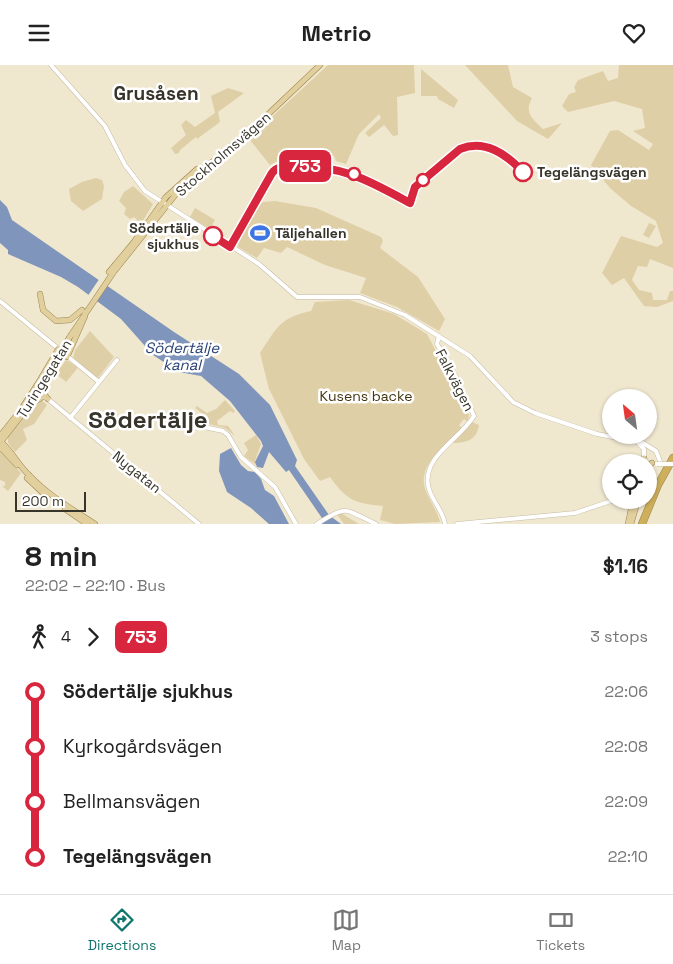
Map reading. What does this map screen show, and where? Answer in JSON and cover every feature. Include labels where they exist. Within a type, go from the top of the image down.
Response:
[{"type":"highway","points":[[657,481],[673,451]]},
{"type":"highway","points":[[640,524],[673,458]]},
{"type":"highway","points":[[640,524],[644,509]]},
{"type":"main road","name":"Stockholmsvägen","points":[[111,271],[187,177],[265,113],[316,65]]},
{"type":"main road","name":"Stockholmsvägen","points":[[163,205],[185,184],[250,131],[320,65]]},
{"type":"main road","points":[[40,294],[43,310],[56,321],[70,320],[84,312],[111,271]]},
{"type":"main road","points":[[67,357],[84,312],[111,271]]},
{"type":"main road","name":"Turingegatan","points":[[0,442],[36,390],[84,312]]},
{"type":"main road","points":[[36,390],[47,400]]},
{"type":"main road","name":"Turingegatan","points":[[0,442],[29,405],[36,390]]},
{"type":"main road","points":[[29,405],[47,400]]},
{"type":"main road","points":[[6,436],[7,443],[14,456]]},
{"type":"main road","points":[[0,442],[28,474],[50,495],[95,524]]},
{"type":"main road","points":[[0,442],[36,487],[87,524]]},
{"type":"main road","points":[[630,524],[633,509]]},
{"type":"street","points":[[51,65],[105,126],[137,183],[163,205],[259,264],[297,297],[360,297],[405,315],[470,356],[513,401],[535,413],[602,435]]},
{"type":"street","points":[[0,301],[100,382]]},
{"type":"street","name":"Falkvägen","points":[[439,336],[437,344],[456,377],[474,416],[460,434],[436,456],[429,472],[428,487],[446,524]]},
{"type":"street","points":[[70,418],[117,360]]},
{"type":"street","name":"Nygatan","points":[[47,400],[199,524]]},
{"type":"street","points":[[199,427],[223,431],[232,440],[241,457],[275,487],[296,524]]},
{"type":"street","points":[[639,444],[647,454]]},
{"type":"street","points":[[644,444],[657,452],[656,454]]},
{"type":"street","points":[[652,449],[652,454]]},
{"type":"street","points":[[657,462],[673,464]]},
{"type":"street","points":[[457,524],[575,513],[602,504]]},
{"type":"street","points":[[317,524],[336,511],[343,509],[376,524]]},
{"type":"green space","points":[[328,65],[414,65],[415,93],[397,97],[398,135],[393,136],[384,125],[369,137],[365,133],[381,118],[379,114],[359,134],[346,164],[336,161],[334,156],[326,153],[319,156],[284,160],[270,165],[250,140],[252,135]]},
{"type":"green space","points":[[465,65],[508,65],[513,87],[532,98],[529,111],[536,122],[543,129],[562,123],[548,139],[517,121]]},
{"type":"green space","points":[[619,65],[673,65],[673,268],[650,259],[647,267],[638,266],[632,280],[639,290],[652,293],[653,300],[667,300],[670,291],[673,291],[673,301],[657,307],[644,306],[624,278],[612,285],[602,273],[621,236],[657,247],[663,243],[656,221],[631,206],[610,188],[591,165],[610,131],[618,130],[649,150],[653,144],[633,131],[645,128],[642,109],[614,101],[568,112],[562,106],[569,94],[576,92],[574,87],[578,80],[603,71],[608,81],[618,78]]},
{"type":"green space","points":[[421,69],[458,100],[454,108],[438,99],[437,96],[421,96]]},
{"type":"green space","points":[[228,88],[244,93],[218,112],[220,122],[197,139],[196,137],[179,153],[175,154],[171,148],[186,135],[181,125],[186,120],[195,127],[215,113],[211,96]]},
{"type":"green space","points":[[96,178],[102,180],[104,186],[102,199],[83,211],[71,201],[69,189],[82,182]]},
{"type":"green space","points":[[133,186],[153,204],[141,224],[134,217],[130,219],[124,214],[126,208],[119,201],[124,192]]},
{"type":"green space","points":[[275,201],[316,208],[381,237],[383,241],[380,248],[418,277],[445,319],[439,331],[397,307],[360,293],[366,278],[325,265],[287,247],[281,253],[264,248],[257,258],[238,247],[237,242],[257,206],[263,202]]},
{"type":"green space","points":[[195,208],[215,220],[210,229],[190,217]]},
{"type":"green space","points":[[649,223],[656,226],[649,238],[643,235]]},
{"type":"green space","name":"Kusens backe","points":[[349,300],[394,314],[427,334],[469,415],[468,422],[464,419],[459,425],[462,428],[435,455],[425,471],[425,489],[440,522],[395,524],[380,520],[383,506],[366,504],[352,499],[341,491],[330,477],[320,481],[304,459],[269,389],[260,353],[280,325],[292,317],[311,311],[315,302]]},
{"type":"green space","points":[[90,331],[114,357],[98,378],[73,359],[75,350]]},
{"type":"green space","points":[[66,360],[77,367],[77,369],[66,382],[56,374]]},
{"type":"green space","points":[[41,400],[47,405],[34,424],[23,429],[27,440],[15,452],[8,443],[8,437],[35,402]]},
{"type":"green space","points":[[225,400],[235,411],[233,413],[230,411],[217,421],[218,425],[228,426],[235,436],[225,428],[201,422],[204,415],[195,408],[197,406],[207,413],[216,409]]},
{"type":"green space","points":[[472,422],[479,425],[476,434],[470,440],[453,443]]},
{"type":"green space","points":[[256,435],[261,444],[255,461],[256,465],[244,456],[248,450],[244,443]]},
{"type":"green space","points":[[0,449],[21,473],[8,491],[2,486],[5,486],[5,482],[0,480]]},
{"type":"green space","points":[[339,512],[359,524],[344,524],[336,513]]},
{"type":"water","name":"Södertälje kanal","points":[[0,200],[7,207],[12,220],[174,332],[239,374],[270,405],[297,460],[295,466],[329,515],[341,524],[322,524],[324,521],[289,470],[286,472],[269,452],[263,468],[257,467],[255,462],[263,446],[261,441],[230,401],[201,376],[179,372],[153,355],[121,319],[78,287],[61,277],[8,254],[8,250],[0,243]]},
{"type":"water","points":[[231,448],[241,465],[248,471],[255,472],[261,479],[265,490],[274,496],[289,524],[269,524],[251,508],[227,492],[219,471],[220,454]]},
{"type":"pier","points":[[100,278],[109,284],[95,303],[87,297]]},
{"type":"bus line","name":"753","points":[[213,236],[230,247],[272,173],[279,167],[329,167],[348,172],[410,203],[415,187],[419,183],[442,167],[460,149],[472,145],[487,147],[504,153],[523,172]]},
{"type":"place","name":"Tegelängsvägen","points":[[523,172]]},
{"type":"place","name":"Täljehallen","points":[[260,233]]},
{"type":"place","name":"Södertälje sjukhus","points":[[213,236]]},
{"type":"district","name":"Grusåsen","points":[[156,93]]},
{"type":"district","name":"Södertälje","points":[[148,419]]}]
